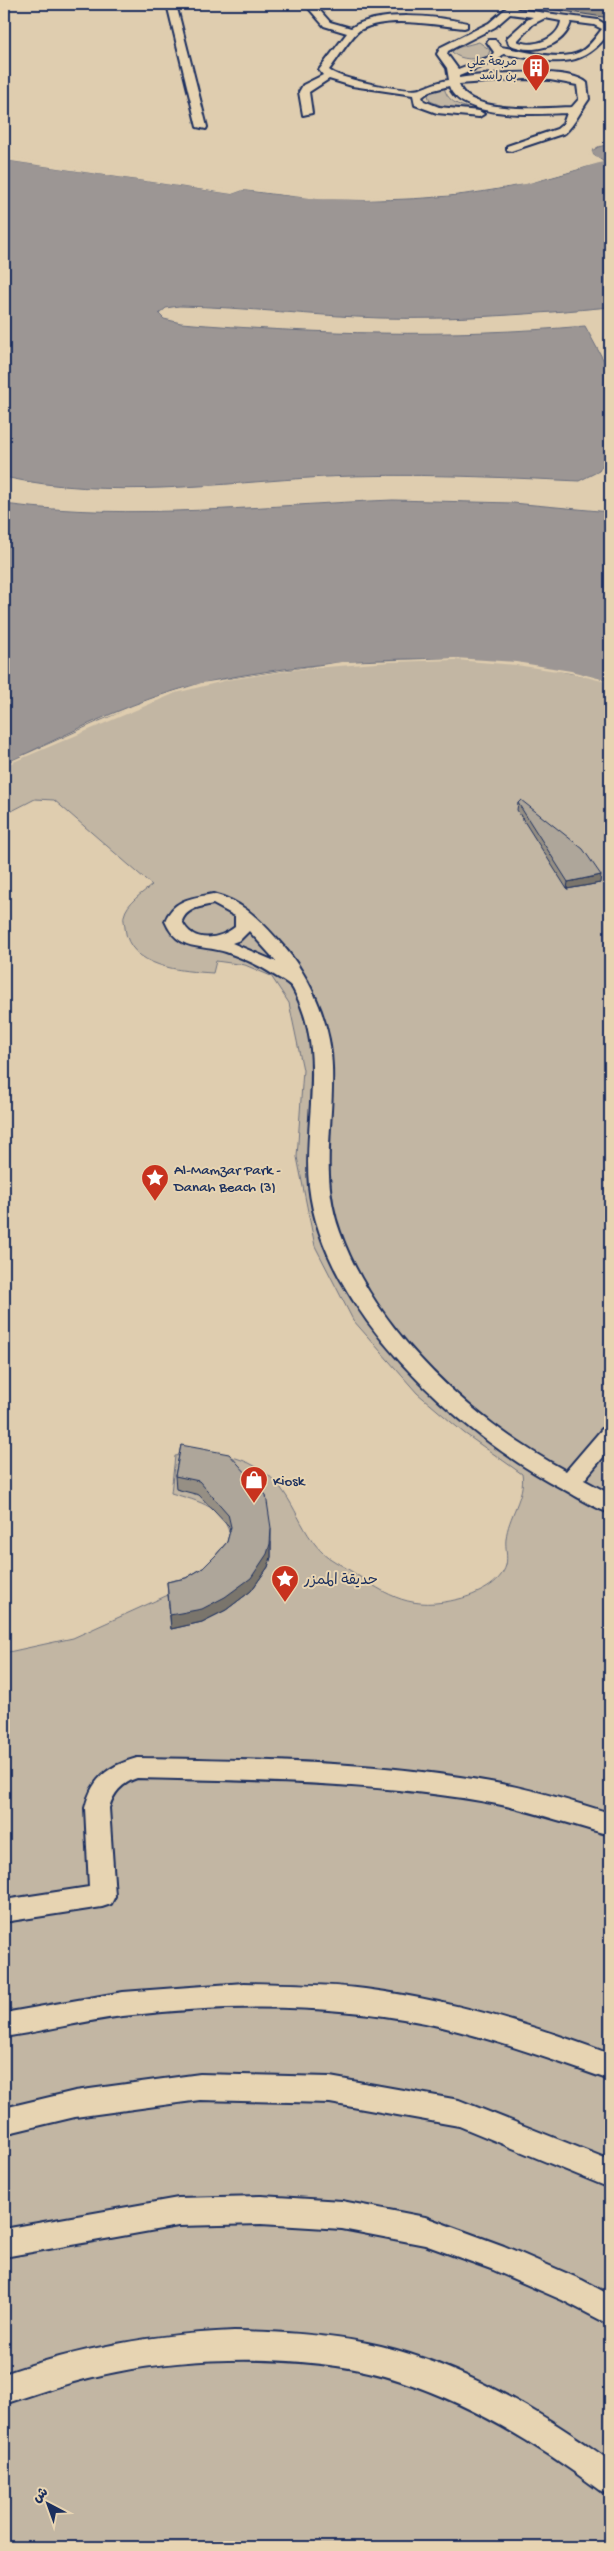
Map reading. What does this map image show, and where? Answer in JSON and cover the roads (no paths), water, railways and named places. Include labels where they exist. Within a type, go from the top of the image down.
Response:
[{"type":"lane","points":[[171,4],[202,128]]},
{"type":"lane","points":[[309,4],[327,24],[353,32]]},
{"type":"lane","points":[[498,50],[563,57],[578,56],[584,53],[607,29],[602,24],[543,16],[514,6],[492,25],[442,51],[453,77],[454,88],[464,98],[484,106],[511,109],[577,110]]},
{"type":"lane","points":[[543,16],[526,24],[512,38],[512,42],[528,47],[547,44],[565,26],[566,18]]},
{"type":"lane","points":[[464,25],[408,20],[365,25],[353,32],[324,70],[328,76],[345,82],[419,92],[498,55],[498,50],[490,38],[492,25]]},
{"type":"lane","points":[[365,25],[403,30]]},
{"type":"lane","points":[[443,56],[468,61],[490,60]]},
{"type":"lane","points":[[307,113],[304,92],[307,87],[328,76]]},
{"type":"lane","points":[[453,77],[571,79],[582,83],[585,93],[583,102],[568,125],[561,131],[511,148]]},
{"type":"lane","points":[[419,92],[417,100],[430,108],[479,114]]},
{"type":"lane","points":[[298,983],[258,958],[235,949],[186,939],[177,932],[173,925],[174,917],[179,909],[188,903],[213,899],[235,905],[242,912],[245,919],[258,927],[275,944],[288,963],[298,983],[320,1044],[323,1067],[316,1146],[317,1178],[331,1233],[357,1287],[396,1342],[440,1390],[509,1446],[610,1504]]},
{"type":"lane","points":[[211,943],[225,941],[236,935],[243,928],[245,919]]},
{"type":"lane","points":[[570,1482],[610,1435]]},
{"type":"lane","points":[[4,1911],[102,1896],[97,1808],[99,1794],[108,1782],[121,1772],[136,1768],[248,1770],[402,1780],[482,1791],[568,1811],[610,1824]]},
{"type":"lane","points":[[4,2025],[85,2008],[134,2001],[203,1995],[271,1995],[340,2000],[411,2010],[483,2024],[554,2046],[610,2067]]},
{"type":"lane","points":[[4,2121],[75,2104],[200,2087],[330,2090],[459,2113],[610,2174]]},
{"type":"lane","points":[[4,2243],[178,2212],[262,2210],[342,2215],[425,2232],[477,2250],[572,2290],[610,2311]]},
{"type":"lane","points":[[4,2389],[97,2360],[187,2346],[258,2344],[342,2353],[400,2366],[454,2387],[542,2434],[610,2479]]},
{"type":"place","name":"مربعة علي بن راشد","points":[[536,92]]},
{"type":"place","name":"Al-Mamzar Park - Danah Beach (3)","points":[[155,1202]]},
{"type":"place","name":"Kiosk","points":[[254,1504]]},
{"type":"place","name":"حديقة الممزر","points":[[285,1603]]}]
